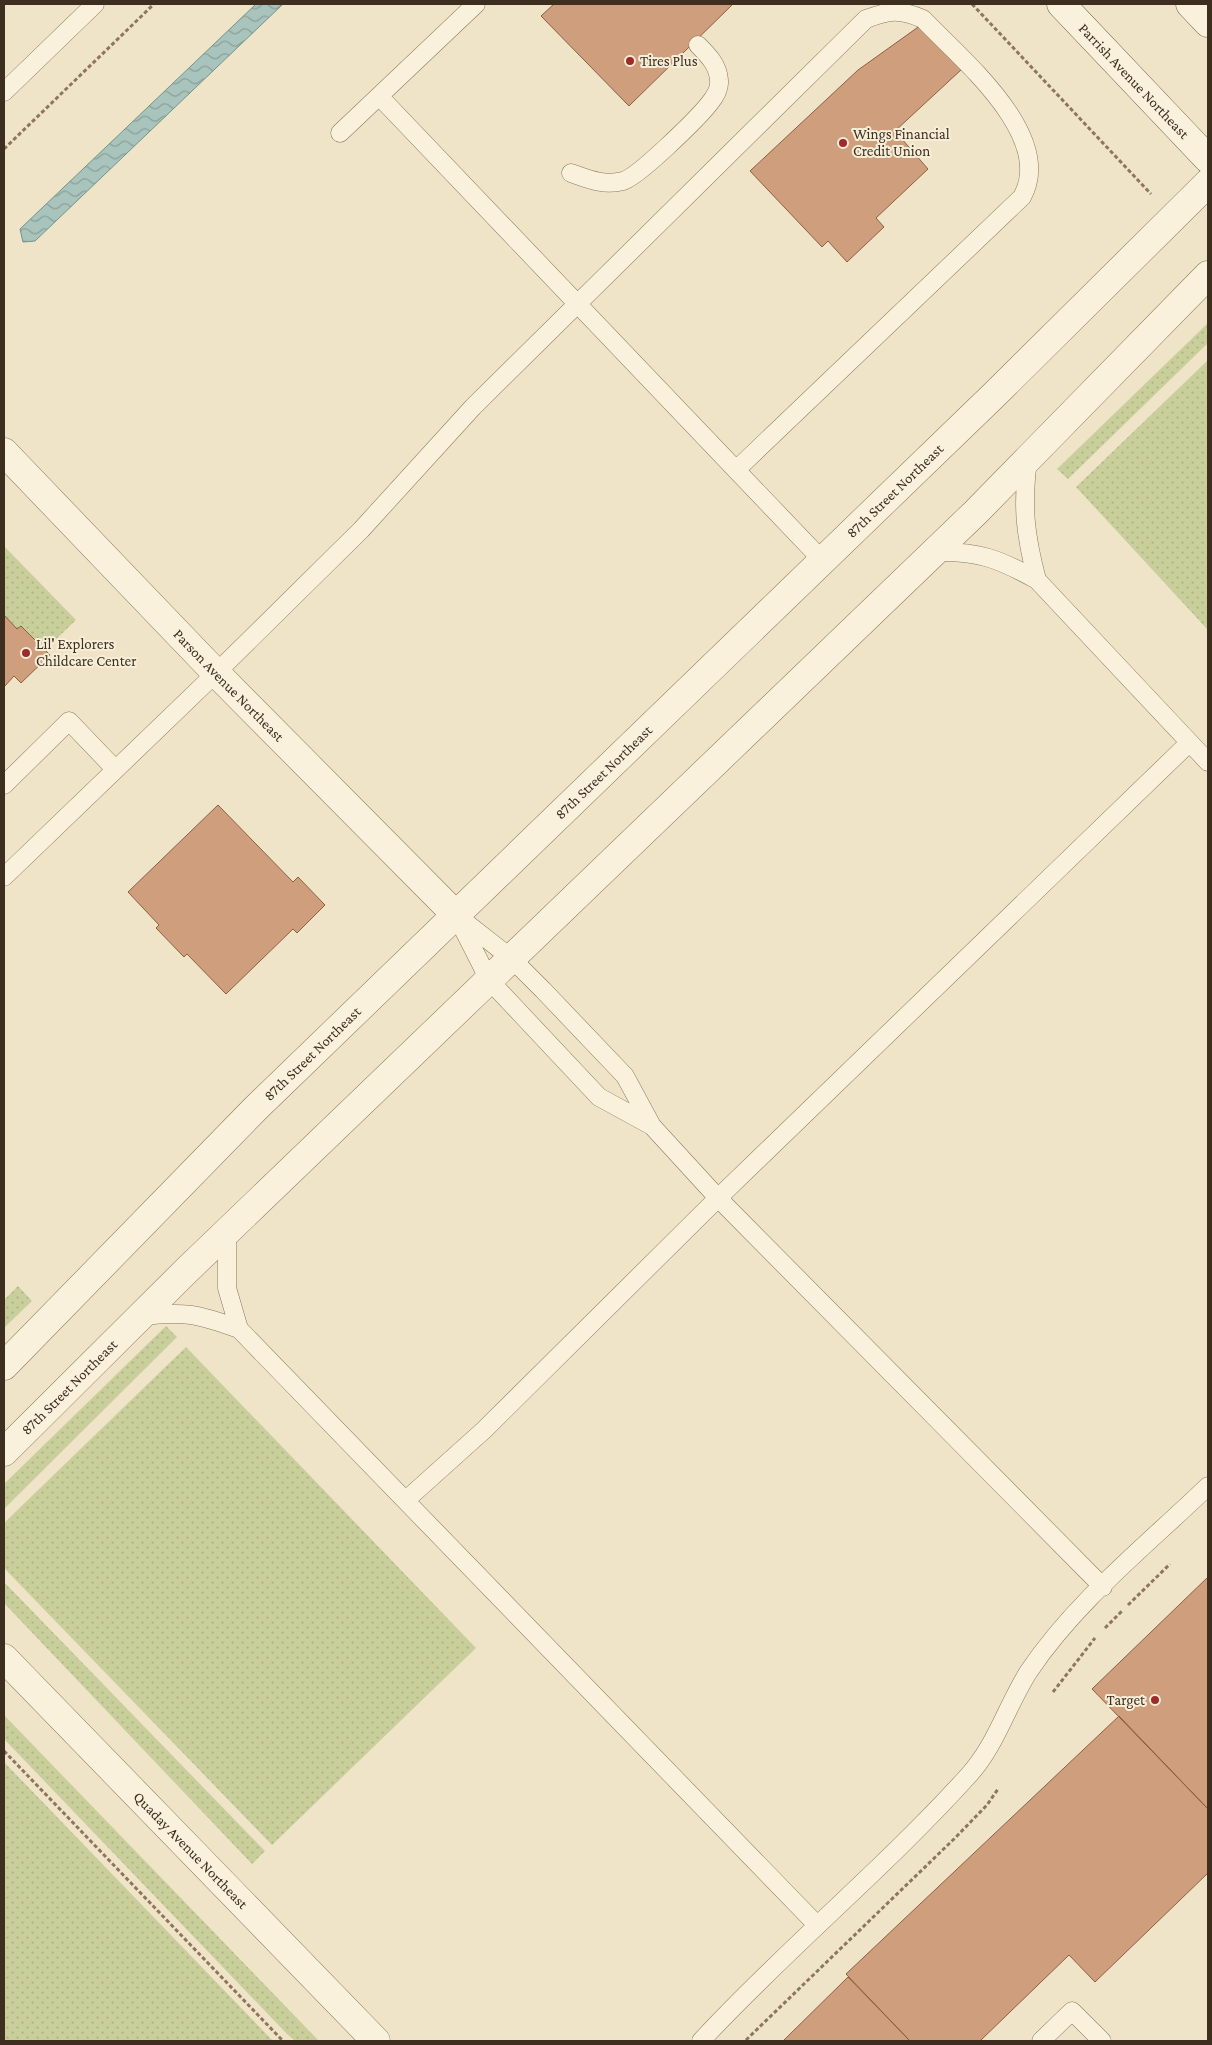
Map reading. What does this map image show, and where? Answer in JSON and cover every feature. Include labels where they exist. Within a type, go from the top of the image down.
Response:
[{"type":"street","name":"Parrish Avenue Northeast","points":[[1061,4],[1208,159]]},
{"type":"street","points":[[1190,4],[1208,23]]},
{"type":"street","name":"87th Street Northeast","points":[[4,1366],[256,1108],[994,395],[1208,183]]},
{"type":"street","name":"87th Street Northeast","points":[[4,1452],[227,1232],[935,552],[1208,275]]},
{"type":"street","name":"Parson Avenue Northeast","points":[[4,452],[216,673],[456,915]]},
{"type":"street","name":"Quaday Avenue Northeast","points":[[4,1658],[376,2041]]},
{"type":"lane","points":[[4,92],[95,4]]},
{"type":"lane","points":[[340,132],[476,4]]},
{"type":"lane","points":[[4,877],[361,530],[473,407],[866,19],[888,10],[907,12],[923,18],[1001,101],[1025,140],[1030,165],[1027,188],[1022,197],[979,239],[736,470]]},
{"type":"lane","points":[[571,173],[598,183],[624,181],[644,167],[709,104],[720,81],[712,59],[698,44]]},
{"type":"lane","points":[[379,96],[822,560]]},
{"type":"lane","points":[[1028,459],[1024,493],[1024,523],[1037,580]]},
{"type":"lane","points":[[935,552],[962,552],[989,556],[1037,580],[1208,762]]},
{"type":"lane","points":[[4,785],[69,721],[115,768]]},
{"type":"lane","points":[[406,1500],[484,1430],[718,1198],[1189,743]]},
{"type":"lane","points":[[456,915],[511,958],[625,1076],[652,1126],[718,1198],[1103,1586]]},
{"type":"lane","points":[[456,915],[489,980],[599,1097],[652,1126]]},
{"type":"lane","points":[[227,1232],[227,1288],[239,1329]]},
{"type":"lane","points":[[142,1316],[176,1312],[200,1315],[239,1329],[817,1925]]},
{"type":"lane","points":[[701,2041],[737,2002],[896,1851],[970,1775],[993,1741],[1028,1672],[1068,1620],[1208,1486]]},
{"type":"lane","points":[[1041,2041],[1072,2011],[1102,2041]]},
{"type":"path","points":[[4,149],[154,4]]},
{"type":"path","points":[[972,4],[1146,188]]},
{"type":"path","points":[[4,1751],[283,2041]]},
{"type":"green space","points":[[1208,323],[1208,343],[1068,479],[1057,469]]},
{"type":"green space","points":[[1208,360],[1208,630],[1076,487]]},
{"type":"green space","points":[[4,546],[76,620],[45,650],[21,626],[17,629],[4,615]]},
{"type":"green space","points":[[18,1286],[32,1301],[4,1328],[4,1300]]},
{"type":"green space","points":[[166,1326],[177,1337],[4,1509],[4,1484]]},
{"type":"green space","points":[[186,1347],[476,1648],[272,1845],[4,1568],[4,1523]]},
{"type":"green space","points":[[4,1582],[265,1851],[252,1864],[4,1603]]},
{"type":"green space","points":[[4,1715],[319,2041],[295,2041],[287,2034],[4,1739]]},
{"type":"green space","points":[[4,1762],[273,2041],[4,2041]]},
{"type":"water","points":[[256,4],[283,4],[35,241],[23,242],[20,229]]},
{"type":"building","name":"Tires Plus","points":[[554,4],[733,4],[629,106],[541,16]]},
{"type":"building","name":"Wings Financial Credit Union","points":[[921,25],[962,69],[895,131],[928,169],[876,218],[884,227],[847,262],[828,241],[822,247],[750,171],[858,70]]},
{"type":"building","name":"Lil' Explorers Childcare Center","points":[[4,615],[17,629],[21,626],[50,655],[21,683],[14,676],[4,687]]},
{"type":"building","points":[[218,805],[293,882],[298,877],[325,905],[297,933],[293,929],[226,994],[187,954],[184,957],[156,928],[159,925],[128,892]]},
{"type":"building","name":"Target","points":[[1208,1577],[1208,1809],[1092,1689]]},
{"type":"building","points":[[1119,1716],[1208,1809],[1208,1873],[1095,1982],[1069,1955],[980,2041],[910,2041],[846,1974]]},
{"type":"building","points":[[848,1977],[910,2041],[783,2041]]},
{"type":"place","name":"Tires Plus","points":[[630,61]]},
{"type":"place","name":"Wings Financial Credit Union","points":[[843,143]]},
{"type":"place","name":"Lil' Explorers Childcare Center","points":[[26,653]]},
{"type":"place","name":"Target","points":[[1155,1700]]}]
